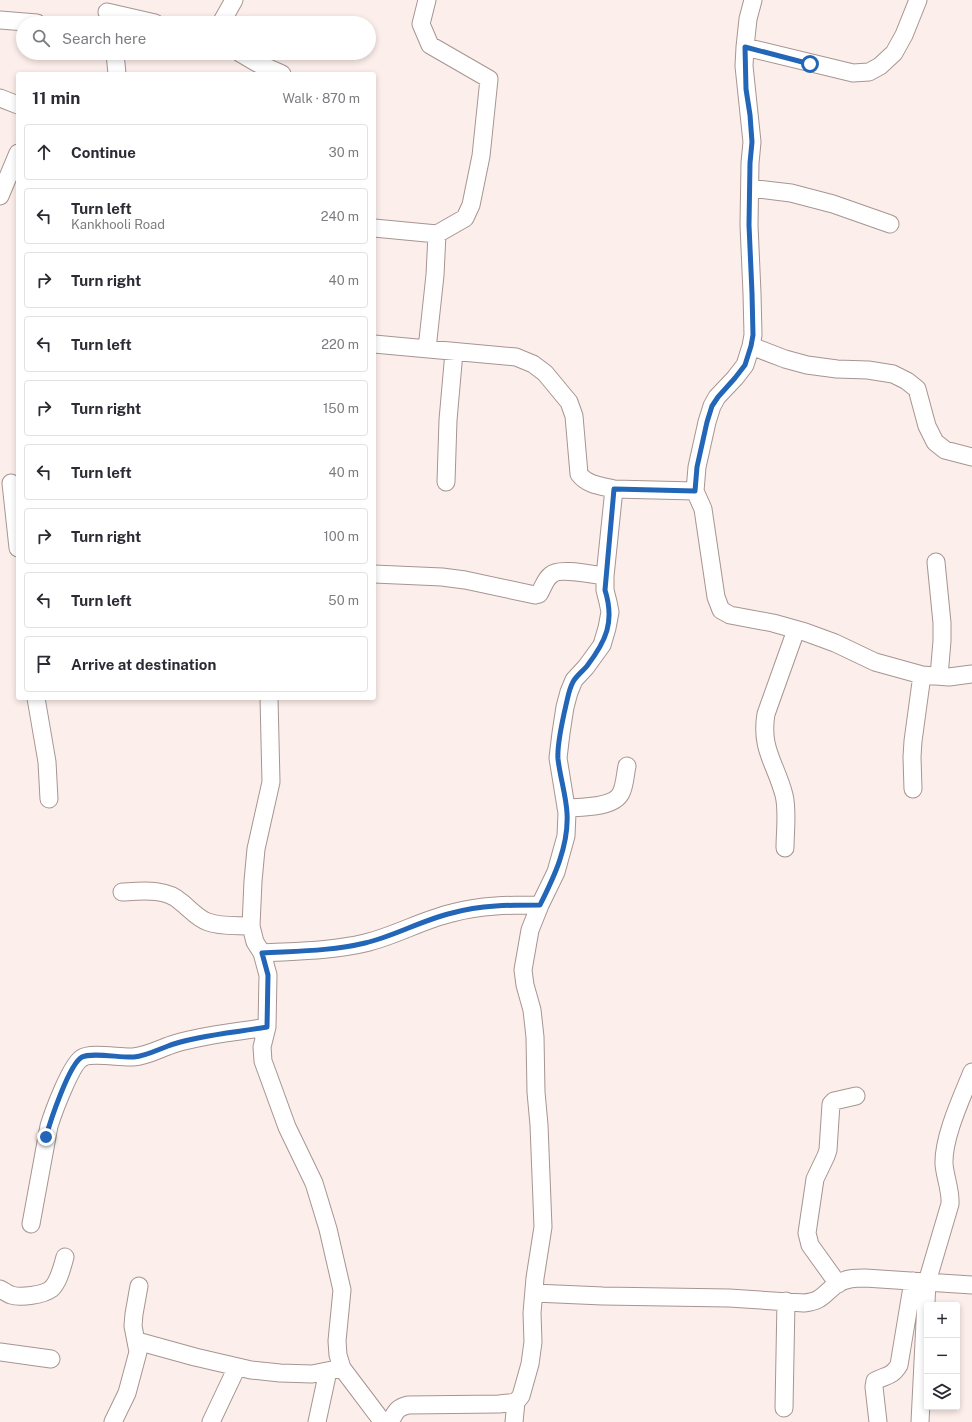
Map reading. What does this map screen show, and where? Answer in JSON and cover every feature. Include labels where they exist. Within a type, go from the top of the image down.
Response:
[{"type":"street","points":[[226,16],[234,0]]},
{"type":"street","points":[[376,228],[437,234],[465,218],[471,205],[481,156],[489,79],[430,45],[422,24],[427,0]]},
{"type":"street","points":[[753,0],[748,19],[745,47],[746,89],[752,142],[750,163],[749,225],[753,335],[745,365],[712,406],[697,467],[695,491],[703,509],[716,597],[720,610],[730,615],[773,623],[796,630],[835,643],[875,662],[930,676],[949,677],[972,674]]},
{"type":"street","points":[[745,47],[853,73],[870,72],[880,66],[894,53],[904,35],[918,0]]},
{"type":"street","points":[[106,12],[124,16]]},
{"type":"street","points":[[0,20],[16,21]]},
{"type":"street","points":[[115,60],[116,72]]},
{"type":"street","points":[[252,60],[277,72]]},
{"type":"street","points":[[0,98],[16,104]]},
{"type":"street","points":[[0,196],[16,158]]},
{"type":"street","points":[[750,188],[791,193],[832,204],[890,224]]},
{"type":"street","points":[[427,349],[435,275],[437,234]]},
{"type":"street","points":[[376,344],[516,357],[533,364],[545,373],[569,402],[574,416],[579,474],[583,479],[591,483],[614,489],[695,491]]},
{"type":"street","points":[[751,346],[785,359],[807,365],[837,369],[868,370],[893,374],[907,381],[917,389],[927,426],[935,442],[945,450],[972,457]]},
{"type":"street","points":[[446,482],[448,420],[454,352]]},
{"type":"street","points":[[10,483],[16,532]]},
{"type":"street","points":[[514,1422],[516,1402],[521,1396],[530,1364],[533,1342],[532,1313],[535,1278],[543,1227],[539,1125],[536,1092],[535,1037],[532,1010],[525,985],[523,970],[530,930],[562,854],[566,836],[567,813],[558,758],[565,707],[574,680],[586,667],[602,645],[607,628],[610,612],[605,590],[605,576],[614,489]]},
{"type":"street","points":[[913,789],[913,741],[930,676],[942,641],[942,623],[936,562]]},
{"type":"street","points":[[376,574],[442,577],[465,580],[535,595],[539,594],[553,573],[564,571],[605,576]]},
{"type":"street","points":[[785,848],[786,806],[784,795],[768,755],[764,725],[766,714],[796,630]]},
{"type":"street","points":[[36,700],[47,762],[50,799]]},
{"type":"street","points":[[269,700],[271,782],[256,849],[252,881],[251,926],[255,942],[262,953],[268,975],[267,1027],[262,1047],[263,1061],[287,1127],[314,1183],[322,1207],[342,1290],[337,1341],[338,1355],[335,1369],[317,1422]]},
{"type":"street","points":[[566,808],[599,805],[617,800],[624,786],[627,766]]},
{"type":"street","points":[[122,892],[159,892],[171,894],[208,923],[251,926]]},
{"type":"street","points":[[262,953],[318,950],[364,943],[390,936],[451,913],[478,907],[540,905]]},
{"type":"street","points":[[30,1224],[49,1126],[69,1077],[77,1062],[82,1057],[91,1055],[133,1057],[146,1055],[170,1045],[198,1038],[267,1027]]},
{"type":"street","points":[[878,1422],[874,1387],[875,1381],[890,1375],[899,1365],[920,1281],[950,1204],[944,1163],[945,1149],[949,1132],[972,1072]]},
{"type":"street","points":[[838,1284],[810,1245],[807,1233],[815,1179],[828,1150],[831,1104],[834,1101],[856,1096]]},
{"type":"street","points":[[0,1290],[13,1296],[31,1296],[43,1293],[52,1288],[59,1276],[65,1257]]},
{"type":"street","points":[[534,1293],[603,1296],[729,1298],[804,1303],[816,1301],[838,1284],[850,1278],[972,1285]]},
{"type":"street","points":[[920,1281],[920,1422]]},
{"type":"street","points":[[113,1422],[127,1393],[137,1359],[138,1352],[134,1326],[134,1314],[139,1286]]},
{"type":"street","points":[[784,1408],[786,1302]]},
{"type":"street","points":[[137,1341],[195,1357],[251,1370],[312,1374],[335,1369]]},
{"type":"street","points":[[0,1352],[51,1358]]},
{"type":"street","points":[[211,1422],[237,1367]]},
{"type":"street","points":[[335,1369],[382,1422]]},
{"type":"street","points":[[390,1422],[395,1411],[400,1407],[408,1405],[499,1404],[516,1402]]},
{"type":"route","points":[[46,1137],[54,1111],[69,1077],[77,1062],[82,1057],[91,1055],[133,1057],[146,1055],[170,1045],[198,1038],[267,1027],[268,975],[262,953],[318,950],[364,943],[390,936],[451,913],[478,907],[540,905],[556,872],[566,836],[567,813],[558,758],[565,707],[574,680],[586,667],[602,645],[610,612],[605,590],[605,576],[614,489],[695,491],[697,467],[712,406],[745,365],[751,346],[753,335],[749,225],[750,163],[752,142],[744,66],[745,47],[810,64]]}]
